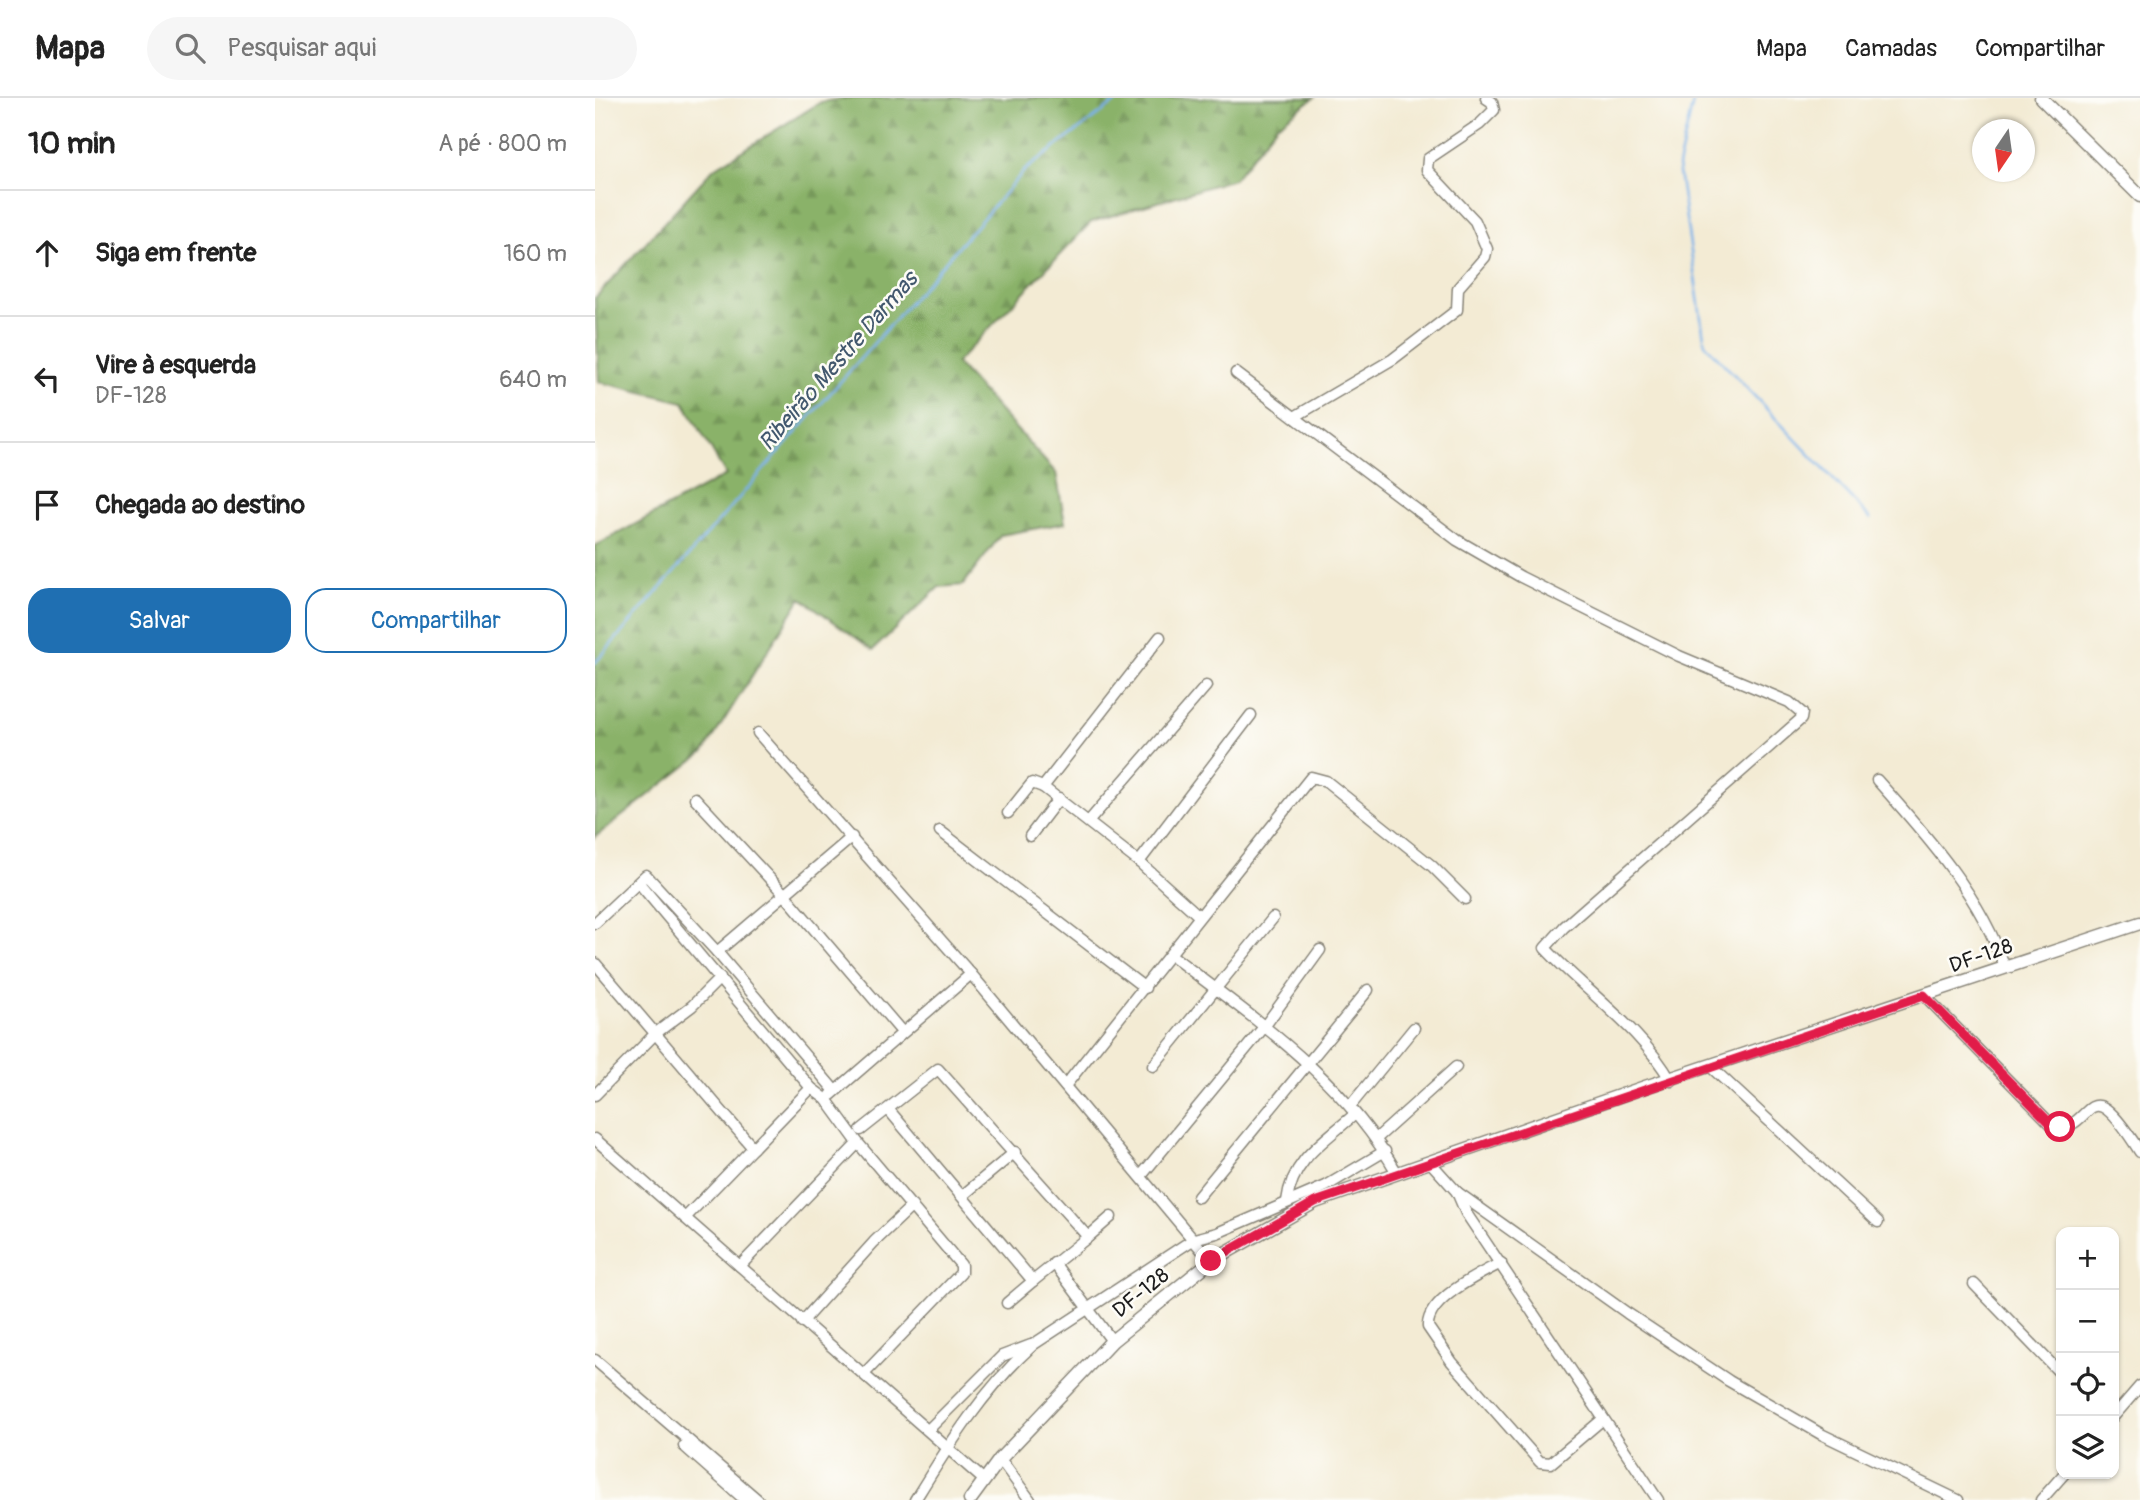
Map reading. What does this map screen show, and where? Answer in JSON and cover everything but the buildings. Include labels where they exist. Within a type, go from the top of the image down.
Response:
[{"type":"main road","points":[[2041,98],[2140,196]]},
{"type":"main road","name":"DF-128","points":[[970,1500],[1000,1460],[1112,1341],[1211,1261],[1315,1202],[2140,923]]},
{"type":"street","points":[[1296,416],[1393,359],[1457,310],[1462,281],[1485,257],[1487,249],[1475,221],[1426,166],[1428,159],[1480,124],[1494,110],[1494,106],[1486,98]]},
{"type":"street","points":[[1236,373],[1457,540],[1533,583],[1679,656],[1789,702],[1802,713],[1801,719],[1564,927],[1545,948],[1637,1036],[1659,1060],[1671,1081]]},
{"type":"street","points":[[1043,787],[1160,636]]},
{"type":"street","points":[[1089,821],[1206,685]]},
{"type":"street","points":[[1139,862],[1251,715]]},
{"type":"street","points":[[758,733],[971,974],[1211,1261]]},
{"type":"street","points":[[1065,1086],[1311,778],[1319,777],[1432,866],[1465,899]]},
{"type":"street","points":[[1877,780],[1930,839],[1994,935],[2005,968]]},
{"type":"street","points":[[1008,813],[1032,783],[1043,787],[1139,862],[1199,916]]},
{"type":"street","points":[[1030,836],[1059,797]]},
{"type":"street","points":[[695,798],[785,895],[902,1032]]},
{"type":"street","points":[[940,831],[1145,988]]},
{"type":"street","points":[[717,952],[852,837]]},
{"type":"street","points":[[595,923],[646,874],[717,952],[830,1095],[858,1143],[963,1269],[864,1374]]},
{"type":"street","points":[[639,883],[811,1087],[830,1095]]},
{"type":"street","points":[[1153,1066],[1273,918]]},
{"type":"street","points":[[1141,1176],[1264,1027],[1320,950]]},
{"type":"street","points":[[1171,955],[1310,1062],[1377,1138],[1397,1173]]},
{"type":"street","points":[[595,963],[753,1148]]},
{"type":"street","points":[[830,1095],[971,974]]},
{"type":"street","points":[[596,1092],[656,1033],[692,1006],[720,978]]},
{"type":"street","points":[[1198,1197],[1369,990]]},
{"type":"street","points":[[1924,995],[2053,1126],[2066,1126],[2092,1106],[2099,1105],[2108,1108],[2124,1124],[2140,1152]]},
{"type":"street","points":[[1287,1201],[1289,1184],[1297,1166],[1353,1109],[1414,1028]]},
{"type":"street","points":[[1377,1138],[1456,1066]]},
{"type":"street","points":[[1711,1068],[1878,1222]]},
{"type":"street","points":[[861,1130],[938,1069],[1015,1152],[1088,1237]]},
{"type":"street","points":[[685,1218],[811,1087]]},
{"type":"street","points":[[888,1110],[1033,1280]]},
{"type":"street","points":[[595,1139],[984,1480]]},
{"type":"street","points":[[740,1266],[858,1143]]},
{"type":"street","points":[[928,1430],[1002,1356],[1034,1344],[1194,1239],[1217,1233],[1326,1186],[1385,1151]]},
{"type":"street","points":[[962,1196],[1015,1152]]},
{"type":"street","points":[[1430,1162],[1457,1192],[1627,1314],[1729,1381],[1821,1434],[1958,1500]]},
{"type":"street","points":[[1457,1192],[1466,1213],[1658,1500]]},
{"type":"street","points":[[803,1322],[874,1242],[912,1206]]},
{"type":"street","points":[[1007,1303],[1111,1217]]},
{"type":"street","points":[[1501,1263],[1464,1282],[1430,1312],[1428,1327],[1452,1362],[1539,1462],[1551,1463],[1603,1419]]},
{"type":"street","points":[[1054,1264],[1112,1341]]},
{"type":"street","points":[[1975,1284],[2056,1369]]},
{"type":"street","points":[[915,1500],[947,1447],[990,1390],[1034,1344]]},
{"type":"street","points":[[595,1360],[758,1500]]},
{"type":"street","points":[[595,1368],[745,1500]]},
{"type":"street","points":[[2119,1410],[2140,1386]]},
{"type":"street","points":[[1000,1460],[1030,1500]]},
{"type":"street","points":[[2041,1500],[2059,1479]]},
{"type":"street","points":[[1020,1487],[1039,1500]]},
{"type":"green space","points":[[848,98],[1314,98],[1277,125],[1234,179],[1091,222],[956,363],[1056,473],[1065,523],[1001,535],[963,585],[939,587],[873,650],[801,598],[704,752],[595,837],[595,546],[726,475],[684,402],[599,382],[595,298],[713,169],[821,102]]},
{"type":"waterway","name":"Ribeirão Mestre Darmas","points":[[595,663],[1025,170],[1121,98]]},
{"type":"waterway","points":[[1694,98],[1678,166],[1705,344],[1871,519]]},
{"type":"route","points":[[1211,1261],[1315,1202],[1646,1087],[1671,1081],[1924,995],[2053,1126],[2060,1127]]}]
